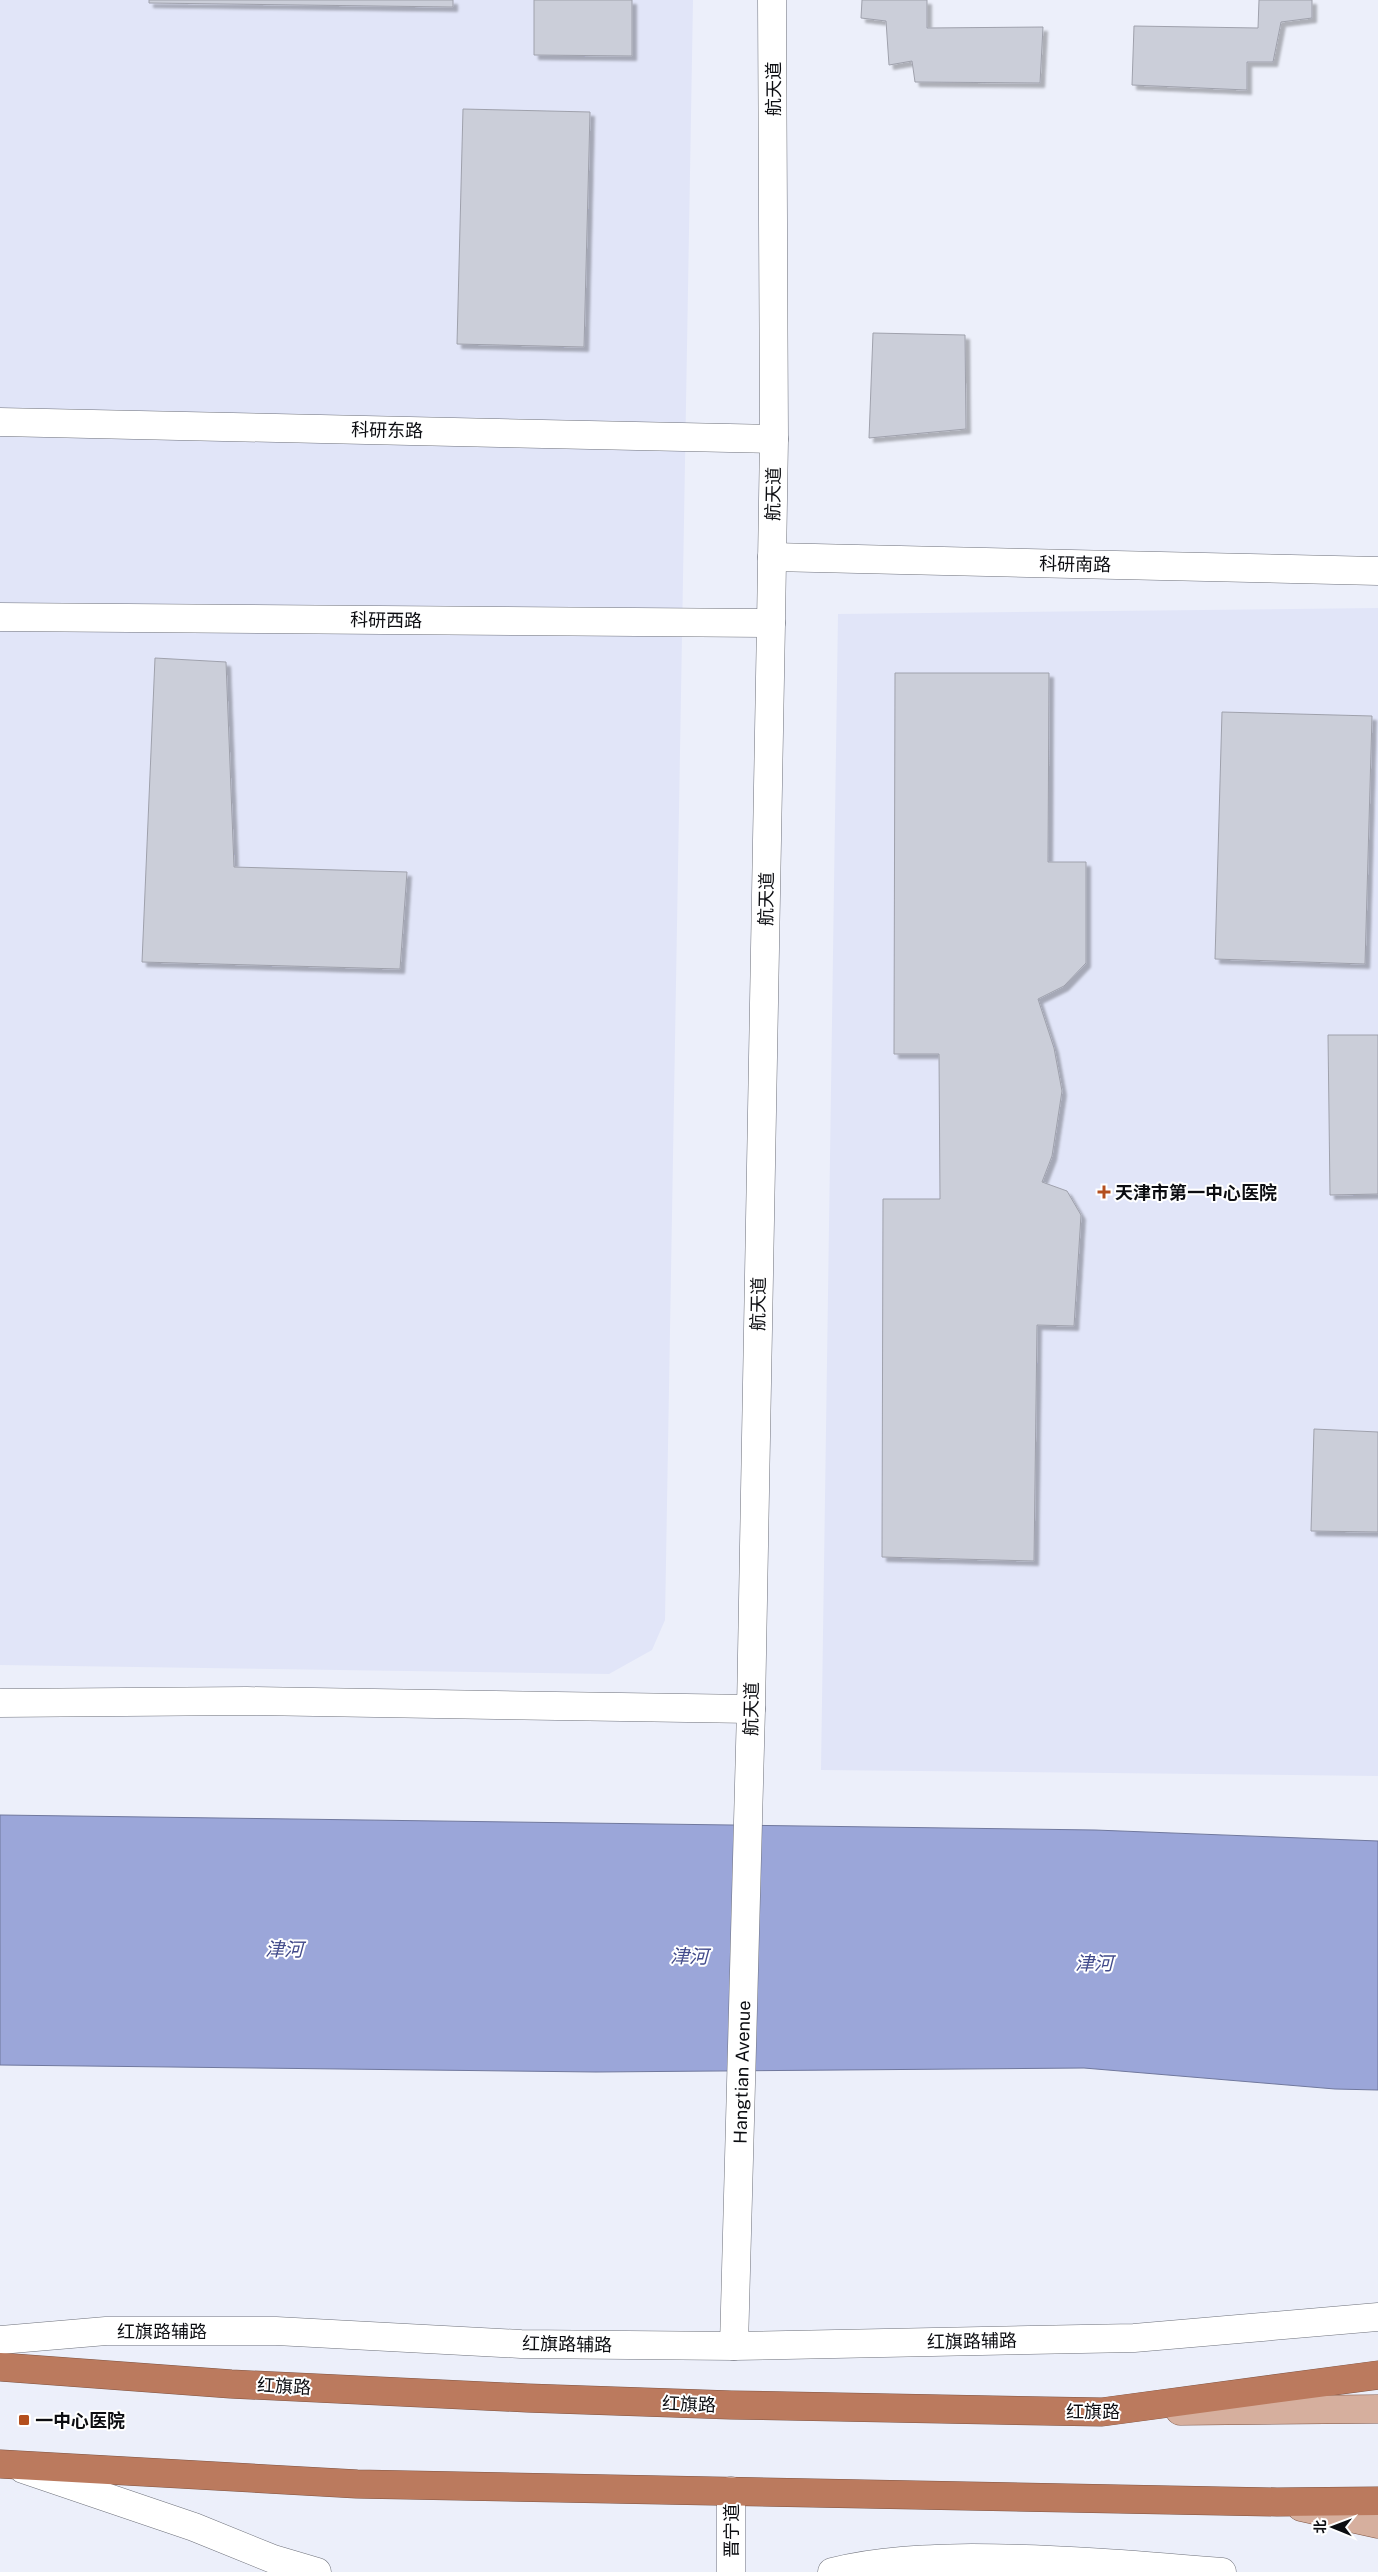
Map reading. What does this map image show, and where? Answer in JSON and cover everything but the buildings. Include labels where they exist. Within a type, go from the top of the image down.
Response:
[{"type":"highway","name":"红旗路","points":[[0,2367],[231,2384],[731,2405],[1102,2412]]},
{"type":"highway","points":[[1102,2412],[1378,2375]]},
{"type":"highway","points":[[4,2464],[357,2484],[1277,2502],[1378,2501]]},
{"type":"main road","name":"红旗路","points":[[1102,2412],[1378,2409]]},
{"type":"main road","points":[[1277,2502],[1378,2524]]},
{"type":"street","name":"航天道","points":[[749,1798],[774,439],[772,0]]},
{"type":"street","name":"科研东路","points":[[0,422],[774,439]]},
{"type":"street","name":"科研南路","points":[[772,557],[1378,571]]},
{"type":"street","name":"科研西路","points":[[0,617],[771,624]]},
{"type":"street","points":[[0,1703],[247,1701],[751,1709]]},
{"type":"street","name":"Hangtian Avenue","points":[[734,2346],[739,2100],[749,1798]]},
{"type":"street","name":"红旗路辅路","points":[[0,2340],[106,2330],[276,2331],[521,2344],[734,2346],[1134,2338],[1378,2318]]},
{"type":"street","points":[[4,2464],[194,2527],[273,2559],[317,2572]]},
{"type":"street","name":"晋宁道","points":[[731,2491],[731,2572]]},
{"type":"street","points":[[832,2572],[859,2565],[912,2559],[1014,2558],[1222,2572]]},
{"type":"shaded area","points":[[0,0],[693,0],[665,1620],[652,1650],[609,1674],[0,1665]]},
{"type":"shaded area","name":"天津市第一中心医院","points":[[1378,608],[1378,1776],[821,1770],[838,614]]},
{"type":"water","name":"津河","points":[[0,1815],[1095,1830],[1378,1841],[1378,2090],[1335,2089],[1084,2068],[596,2072],[0,2065]]},
{"type":"place","name":"天津市第一中心医院","points":[[1104,1192]]},
{"type":"place","name":"一中心医院","points":[[24,2420]]}]
